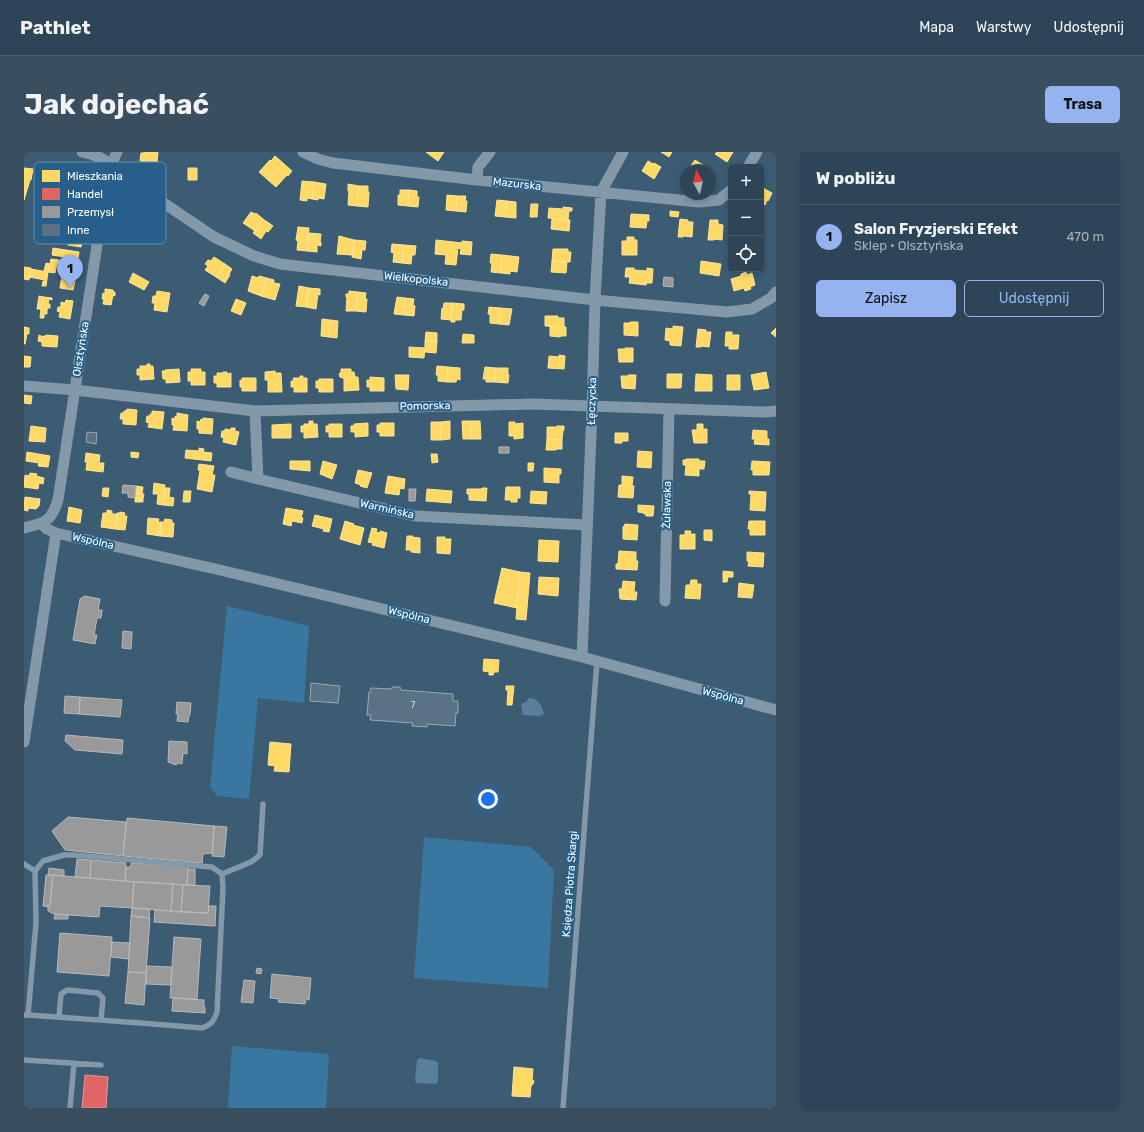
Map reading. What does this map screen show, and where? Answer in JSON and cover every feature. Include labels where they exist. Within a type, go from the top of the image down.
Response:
[{"type":"street","name":"Wielkopolska","points":[[82,152],[101,157],[107,162]]},
{"type":"street","name":"Olsztyńska","points":[[112,162],[117,152]]},
{"type":"street","name":"Mazurska","points":[[303,152],[321,156],[333,163],[477,180],[699,202],[719,200],[728,192]]},
{"type":"street","points":[[477,180],[478,167],[490,152]]},
{"type":"street","name":"Łęczycka","points":[[582,657],[595,300],[601,192],[623,152]]},
{"type":"street","points":[[750,164],[758,152]]},
{"type":"street","name":"Wielkopolska","points":[[166,205],[214,237],[254,256],[280,264],[595,300],[727,312],[752,309],[771,298],[776,292]]},
{"type":"street","name":"Olsztyńska","points":[[42,524],[54,512],[58,500],[97,244]]},
{"type":"street","name":"Pomorska","points":[[24,386],[75,390],[255,411],[533,404],[766,412],[776,411]]},
{"type":"street","name":"Żuławska","points":[[665,600],[670,409]]},
{"type":"street","points":[[255,411],[258,479]]},
{"type":"street","name":"Warmińska","points":[[231,472],[415,516],[587,525]]},
{"type":"street","points":[[24,528],[42,524]]},
{"type":"street","name":"Wspólna","points":[[42,524],[47,529],[56,533],[220,570],[582,657],[776,710]]},
{"type":"street","points":[[24,742],[56,533]]},
{"type":"lane","name":"Księdza Piotra Skargi","points":[[563,1108],[597,661]]},
{"type":"lane","points":[[222,874],[251,862],[260,856],[263,804]]},
{"type":"lane","points":[[64,855],[74,855],[212,867],[222,874],[223,888],[217,1012],[209,1025],[202,1028],[26,1015],[36,923],[35,871],[43,861],[64,855]]},
{"type":"lane","points":[[24,864],[35,871]]},
{"type":"lane","points":[[59,1017],[61,994],[67,990],[98,993],[102,998],[101,1020]]},
{"type":"lane","points":[[24,1060],[101,1065]]},
{"type":"lane","points":[[70,1108],[74,1063]]},
{"type":"shaded area","points":[[227,606],[309,626],[304,703],[258,698],[249,799],[217,796],[210,787]]},
{"type":"shaded area","points":[[529,698],[538,701],[544,714],[539,716],[523,715],[521,704],[526,702]]},
{"type":"shaded area","points":[[424,837],[531,847],[554,870],[548,988],[414,978]]},
{"type":"shaded area","points":[[232,1046],[329,1054],[326,1108],[228,1108]]},
{"type":"shaded area","points":[[420,1058],[436,1061],[438,1063],[438,1082],[436,1084],[416,1083],[417,1060]]},
{"type":"building: Mieszkania","points":[[158,152],[157,162],[140,161],[141,153]]},
{"type":"building: Mieszkania","points":[[426,152],[444,152],[438,161]]},
{"type":"building: Mieszkania","points":[[661,152],[672,152],[669,157]]},
{"type":"building: Mieszkania","points":[[717,152],[733,152],[727,162],[715,154]]},
{"type":"building: Mieszkania","points":[[275,156],[283,163],[268,180],[259,172]]},
{"type":"building: Mieszkania","points":[[695,160],[701,164],[692,164]]},
{"type":"building: Mieszkania","points":[[648,161],[661,167],[654,179],[642,171]]},
{"type":"building: Mieszkania","points":[[283,163],[292,171],[276,187],[268,180]]},
{"type":"building: Mieszkania","points":[[24,168],[33,169],[24,200]]},
{"type":"building: Mieszkania","points":[[188,168],[197,168],[197,180],[188,180]]},
{"type":"building: Mieszkania","points":[[302,181],[314,182],[312,199],[307,198],[307,201],[300,200]]},
{"type":"building: Mieszkania","points":[[314,182],[326,184],[324,199],[312,199]]},
{"type":"building: Mieszkania","points":[[348,184],[359,186],[357,206],[348,205]]},
{"type":"building: Mieszkania","points":[[359,186],[368,186],[368,207],[357,206]]},
{"type":"building: Mieszkania","points":[[764,189],[772,193],[764,204]]},
{"type":"building: Mieszkania","points":[[400,190],[409,190],[408,206],[398,205],[398,195],[400,195]]},
{"type":"building: Mieszkania","points":[[409,190],[417,191],[417,197],[419,197],[418,207],[408,206]]},
{"type":"building: Mieszkania","points":[[447,195],[457,196],[456,211],[446,210]]},
{"type":"building: Mieszkania","points":[[457,196],[466,196],[466,212],[456,211]]},
{"type":"building: Mieszkania","points":[[497,200],[507,201],[505,217],[495,216]]},
{"type":"building: Mieszkania","points":[[507,201],[516,202],[516,218],[505,217]]},
{"type":"building: Mieszkania","points":[[531,204],[538,204],[537,217],[530,217]]},
{"type":"building: Mieszkania","points":[[563,207],[572,208],[572,211],[569,211],[568,220],[548,218],[549,208],[563,209]]},
{"type":"building: Mieszkania","points":[[670,211],[679,212],[678,217],[670,216]]},
{"type":"building: Mieszkania","points":[[251,212],[256,213],[263,219],[255,231],[243,223]]},
{"type":"building: Mieszkania","points":[[631,214],[649,215],[649,221],[647,221],[646,228],[630,227]]},
{"type":"building: Mieszkania","points":[[263,219],[273,226],[268,232],[266,231],[261,239],[253,233]]},
{"type":"building: Mieszkania","points":[[552,219],[570,220],[569,231],[551,229]]},
{"type":"building: Mieszkania","points":[[680,219],[693,222],[692,237],[678,237]]},
{"type":"building: Mieszkania","points":[[710,220],[718,220],[718,224],[723,225],[722,240],[708,240]]},
{"type":"building: Mieszkania","points":[[298,227],[309,228],[307,251],[297,250],[298,241],[296,240]]},
{"type":"building: Mieszkania","points":[[309,233],[321,234],[321,246],[317,245],[317,252],[307,251]]},
{"type":"building: Mieszkania","points":[[339,236],[354,240],[352,255],[337,254]]},
{"type":"building: Mieszkania","points":[[627,237],[634,237],[634,240],[637,240],[637,255],[622,255],[622,241],[627,241]]},
{"type":"building: Mieszkania","points":[[354,240],[366,241],[365,250],[362,250],[361,259],[352,257]]},
{"type":"building: Mieszkania","points":[[436,240],[462,243],[462,241],[472,242],[471,255],[460,254],[461,249],[458,248],[456,265],[445,264],[446,255],[435,254]]},
{"type":"building: Mieszkania","points":[[68,244],[81,244],[81,247]]},
{"type":"building: Mieszkania","points":[[392,244],[404,245],[402,263],[393,262],[394,253],[391,252]]},
{"type":"building: Mieszkania","points":[[404,245],[416,246],[415,255],[412,255],[411,264],[402,263]]},
{"type":"building: Mieszkania","points":[[53,248],[79,252],[78,259],[52,255]]},
{"type":"building: Mieszkania","points":[[553,249],[568,249],[568,252],[571,252],[570,262],[552,261]]},
{"type":"building: Mieszkania","points":[[491,254],[502,255],[501,273],[491,272]]},
{"type":"building: Mieszkania","points":[[502,255],[519,257],[517,272],[510,271],[510,274],[501,273]]},
{"type":"building: Mieszkania","points":[[214,257],[225,264],[216,277],[205,270],[208,266],[205,264],[208,260],[211,261]]},
{"type":"building: Mieszkania","points":[[51,259],[59,260],[55,273],[48,272]]},
{"type":"building: Mieszkania","points":[[552,261],[567,262],[566,273],[551,272]]},
{"type":"building: Mieszkania","points":[[701,261],[721,264],[719,276],[700,273]]},
{"type":"building: Mieszkania","points":[[46,263],[50,264],[48,272],[44,271]]},
{"type":"building: Mieszkania","points":[[225,264],[232,269],[225,283],[216,277]]},
{"type":"building: Mieszkania","points":[[24,267],[31,268],[29,280],[24,279]]},
{"type":"building: Mieszkania","points":[[626,268],[647,271],[647,268],[653,269],[652,283],[647,283],[646,285],[629,283],[630,277],[625,277]]},
{"type":"building: Mieszkania","points":[[31,269],[48,272],[46,286],[42,286],[43,281],[45,280],[29,277]]},
{"type":"building: Mieszkania","points":[[746,272],[747,275],[752,273],[755,285],[750,287],[751,289],[745,291],[744,288],[734,291],[731,279],[741,276],[741,274]]},
{"type":"building: Mieszkania","points":[[133,273],[149,282],[144,290],[129,282]]},
{"type":"building: Mieszkania","points":[[62,275],[76,277],[73,290],[60,288]]},
{"type":"building: Mieszkania","points":[[252,276],[267,278],[261,296],[248,291]]},
{"type":"building: Mieszkania","points":[[267,278],[274,280],[274,283],[280,284],[275,300],[261,296]]},
{"type":"building: Mieszkania","points":[[299,286],[309,288],[306,307],[296,306]]},
{"type":"building: Mieszkania","points":[[309,288],[320,289],[316,309],[306,307]]},
{"type":"building: Mieszkania","points":[[105,289],[113,290],[113,292],[115,292],[111,305],[103,304],[104,299],[102,299],[103,293],[105,294]]},
{"type":"building: Mieszkania","points":[[157,291],[170,293],[167,312],[154,310],[155,303],[152,303],[153,296],[156,296]]},
{"type":"building: Mieszkania","points":[[349,291],[358,292],[356,311],[346,311],[346,294],[349,294]]},
{"type":"building: Mieszkania","points":[[358,292],[366,293],[366,312],[356,311]]},
{"type":"building: Mieszkania","points":[[39,296],[44,297],[41,309],[37,309]]},
{"type":"building: Mieszkania","points":[[44,297],[52,298],[52,300],[49,299],[48,304],[50,304],[50,308],[47,310],[41,309]]},
{"type":"building: Mieszkania","points":[[397,297],[405,298],[404,315],[394,314]]},
{"type":"building: Mieszkania","points":[[405,298],[414,299],[414,316],[404,315]]},
{"type":"building: Mieszkania","points":[[236,299],[246,303],[241,315],[231,311]]},
{"type":"building: Mieszkania","points":[[66,300],[73,301],[70,319],[59,317],[60,312],[57,311],[58,307],[61,307],[61,302],[65,303]]},
{"type":"building: Mieszkania","points":[[444,303],[452,303],[451,320],[441,319]]},
{"type":"building: Mieszkania","points":[[452,303],[464,304],[461,320],[455,320],[455,322],[451,322]]},
{"type":"building: Mieszkania","points":[[489,307],[500,308],[499,324],[490,323],[490,314],[488,314]]},
{"type":"building: Mieszkania","points":[[500,308],[512,309],[509,325],[499,324]]},
{"type":"building: Mieszkania","points":[[41,309],[47,310],[47,314],[44,314],[44,318],[40,318]]},
{"type":"building: Mieszkania","points":[[545,316],[558,316],[558,318],[564,318],[564,327],[545,326]]},
{"type":"building: Mieszkania","points":[[322,319],[330,320],[329,337],[321,336]]},
{"type":"building: Mieszkania","points":[[330,320],[338,321],[337,338],[329,337]]},
{"type":"building: Mieszkania","points":[[638,322],[638,336],[624,335],[624,323]]},
{"type":"building: Mieszkania","points":[[550,326],[566,327],[566,336],[550,336]]},
{"type":"building: Mieszkania","points":[[673,326],[683,327],[681,346],[670,345],[670,341],[665,340],[666,328],[673,329]]},
{"type":"building: Mieszkania","points":[[24,327],[29,328],[29,334],[24,333]]},
{"type":"building: Mieszkania","points":[[776,328],[776,337],[771,333]]},
{"type":"building: Mieszkania","points":[[698,329],[711,332],[709,347],[696,347]]},
{"type":"building: Mieszkania","points":[[426,332],[437,333],[437,341],[425,341]]},
{"type":"building: Mieszkania","points":[[726,332],[732,332],[732,335],[739,335],[738,349],[729,349],[729,346],[725,346]]},
{"type":"building: Mieszkania","points":[[24,333],[27,334],[25,344],[24,344]]},
{"type":"building: Mieszkania","points":[[463,334],[474,335],[474,343],[462,343]]},
{"type":"building: Mieszkania","points":[[39,335],[43,337],[46,335],[58,336],[57,347],[42,346],[42,342],[38,341]]},
{"type":"building: Mieszkania","points":[[425,341],[437,341],[436,353],[425,352]]},
{"type":"building: Mieszkania","points":[[409,347],[425,348],[424,358],[409,357]]},
{"type":"building: Mieszkania","points":[[633,348],[633,362],[619,362],[618,349]]},
{"type":"building: Mieszkania","points":[[559,355],[565,356],[564,369],[548,368],[549,356],[559,357]]},
{"type":"building: Mieszkania","points":[[24,356],[31,357],[30,367],[24,367]]},
{"type":"building: Mieszkania","points":[[147,364],[153,366],[154,379],[140,380],[140,375],[137,375],[137,369],[140,369],[140,366],[147,366]]},
{"type":"building: Mieszkania","points":[[437,366],[448,367],[447,382],[438,381],[438,375],[436,375]]},
{"type":"building: Mieszkania","points":[[448,367],[460,368],[460,380],[457,379],[456,382],[447,382]]},
{"type":"building: Mieszkania","points":[[485,367],[496,368],[495,382],[486,382],[486,379],[483,379]]},
{"type":"building: Mieszkania","points":[[496,368],[508,368],[508,383],[495,382]]},
{"type":"building: Mieszkania","points":[[179,369],[180,382],[166,383],[166,379],[163,379],[162,371]]},
{"type":"building: Mieszkania","points":[[191,369],[201,369],[201,372],[205,372],[205,385],[191,385],[191,381],[188,381],[188,372],[191,372]]},
{"type":"building: Mieszkania","points":[[341,369],[351,369],[351,372],[354,372],[355,377],[358,377],[359,390],[344,391],[344,378],[340,377],[339,374]]},
{"type":"building: Mieszkania","points":[[275,371],[275,373],[281,373],[282,392],[268,392],[268,380],[265,380],[265,372]]},
{"type":"building: Mieszkania","points":[[227,372],[227,374],[231,373],[231,387],[217,387],[217,383],[214,383],[214,376],[217,376],[217,373]]},
{"type":"building: Mieszkania","points":[[766,372],[769,388],[754,390],[751,375]]},
{"type":"building: Mieszkania","points":[[667,374],[682,374],[681,388],[667,388]]},
{"type":"building: Mieszkania","points":[[696,374],[712,375],[712,391],[695,391]]},
{"type":"building: Mieszkania","points":[[395,375],[409,375],[408,390],[396,389]]},
{"type":"building: Mieszkania","points":[[636,375],[635,389],[622,388],[621,376]]},
{"type":"building: Mieszkania","points":[[727,375],[740,375],[740,390],[727,390]]},
{"type":"building: Mieszkania","points":[[300,376],[307,378],[307,392],[294,392],[294,387],[291,387],[291,381],[294,381],[293,378],[300,378]]},
{"type":"building: Mieszkania","points":[[370,377],[384,378],[384,391],[370,391],[370,387],[367,387],[367,380],[370,380]]},
{"type":"building: Mieszkania","points":[[242,378],[256,378],[256,391],[242,391],[242,387],[240,387],[240,380],[242,381]]},
{"type":"building: Mieszkania","points":[[319,379],[333,379],[333,392],[319,392],[319,388],[316,388],[316,381],[319,381]]},
{"type":"building: Mieszkania","points":[[24,395],[32,396],[31,404],[24,403]]},
{"type":"building: Mieszkania","points":[[127,409],[137,410],[136,425],[123,424],[123,419],[120,419],[121,413],[124,413]]},
{"type":"building: Mieszkania","points":[[152,411],[164,412],[162,429],[148,427],[149,423],[146,422],[147,416],[152,414]]},
{"type":"building: Mieszkania","points":[[177,413],[188,415],[187,431],[173,430],[174,425],[172,425],[172,418],[175,419],[175,416],[177,417]]},
{"type":"building: Mieszkania","points":[[203,418],[213,419],[212,434],[199,433],[199,429],[197,429],[197,421],[200,422]]},
{"type":"building: Mieszkania","points":[[309,421],[313,421],[313,424],[317,424],[318,437],[304,438],[304,432],[301,432],[301,426],[304,426],[304,424],[309,424]]},
{"type":"building: Mieszkania","points":[[450,421],[450,439],[441,440],[441,422]]},
{"type":"building: Mieszkania","points":[[462,421],[471,421],[471,439],[463,439]]},
{"type":"building: Mieszkania","points":[[471,421],[480,421],[481,439],[471,439]]},
{"type":"building: Mieszkania","points":[[431,422],[441,422],[441,440],[431,440]]},
{"type":"building: Mieszkania","points":[[509,422],[515,422],[515,424],[523,423],[523,438],[514,439],[514,436],[509,436]]},
{"type":"building: Mieszkania","points":[[368,423],[368,436],[355,437],[355,432],[351,432],[351,426],[354,426],[354,424]]},
{"type":"building: Mieszkania","points":[[380,423],[394,423],[394,436],[380,436],[380,432],[377,432],[377,425],[380,425]]},
{"type":"building: Mieszkania","points":[[291,424],[291,438],[272,438],[272,425]]},
{"type":"building: Mieszkania","points":[[329,424],[342,424],[342,437],[329,437],[329,432],[326,432],[326,426],[329,426]]},
{"type":"building: Mieszkania","points":[[697,424],[703,424],[703,429],[707,429],[707,443],[694,443],[692,430],[697,430]]},
{"type":"building: Mieszkania","points":[[31,426],[46,428],[45,442],[29,441]]},
{"type":"building: Mieszkania","points":[[564,426],[562,440],[547,439],[547,427]]},
{"type":"building: Mieszkania","points":[[231,428],[235,428],[235,431],[239,432],[236,445],[223,442],[224,438],[221,437],[222,431],[225,431],[225,429],[231,430]]},
{"type":"building: Mieszkania","points":[[753,430],[767,431],[769,445],[754,444],[755,439],[752,439]]},
{"type":"building: Mieszkania","points":[[615,433],[628,433],[628,441],[615,443]]},
{"type":"building: Mieszkania","points":[[547,439],[562,440],[562,449],[546,450]]},
{"type":"building: Mieszkania","points":[[199,448],[204,449],[203,452],[212,453],[211,461],[185,458],[186,450],[199,451]]},
{"type":"building: Mieszkania","points":[[638,451],[652,452],[651,468],[637,467]]},
{"type":"building: Mieszkania","points":[[27,452],[50,456],[48,467],[38,466],[39,463],[26,461]]},
{"type":"building: Mieszkania","points":[[131,452],[139,453],[138,458],[131,457]]},
{"type":"building: Mieszkania","points":[[86,453],[100,455],[99,463],[104,463],[103,472],[86,470]]},
{"type":"building: Mieszkania","points":[[431,454],[437,454],[438,462],[432,463]]},
{"type":"building: Mieszkania","points":[[699,459],[699,461],[705,461],[704,469],[699,469],[699,476],[685,475],[686,465],[683,465],[683,460]]},
{"type":"building: Mieszkania","points":[[290,461],[310,461],[310,471],[290,469]]},
{"type":"building: Mieszkania","points":[[323,461],[337,465],[332,479],[320,474]]},
{"type":"building: Mieszkania","points":[[752,461],[770,462],[769,475],[753,475],[753,470],[751,470]]},
{"type":"building: Mieszkania","points":[[528,463],[534,463],[533,471],[528,471]]},
{"type":"building: Mieszkania","points":[[199,464],[214,466],[212,475],[215,475],[212,492],[197,489],[200,470],[198,470]]},
{"type":"building: Mieszkania","points":[[544,468],[561,469],[561,474],[559,474],[559,483],[544,482]]},
{"type":"building: Mieszkania","points":[[358,470],[372,473],[367,488],[355,483]]},
{"type":"building: Mieszkania","points":[[30,473],[37,474],[36,476],[44,478],[43,484],[39,483],[38,489],[24,487],[25,475],[29,476]]},
{"type":"building: Mieszkania","points":[[388,476],[405,479],[404,489],[400,488],[399,495],[385,493]]},
{"type":"building: Mieszkania","points":[[622,476],[633,477],[633,498],[618,497],[619,485],[622,485]]},
{"type":"building: Mieszkania","points":[[154,483],[165,485],[163,505],[157,504],[158,494],[153,494]]},
{"type":"building: Mieszkania","points":[[136,486],[143,487],[142,494],[136,493]]},
{"type":"building: Mieszkania","points":[[506,487],[520,487],[520,498],[517,498],[517,502],[505,500]]},
{"type":"building: Mieszkania","points":[[103,488],[109,488],[108,497],[102,496]]},
{"type":"building: Mieszkania","points":[[165,488],[170,488],[169,497],[174,498],[173,506],[163,505]]},
{"type":"building: Mieszkania","points":[[487,488],[486,501],[469,500],[467,489]]},
{"type":"building: Mieszkania","points":[[427,489],[452,491],[451,503],[426,501]]},
{"type":"building: Mieszkania","points":[[184,491],[191,491],[190,502],[183,502]]},
{"type":"building: Mieszkania","points":[[531,491],[547,492],[546,504],[530,503]]},
{"type":"building: Mieszkania","points":[[749,491],[766,492],[765,511],[750,510],[751,494],[749,494]]},
{"type":"building: Mieszkania","points":[[136,493],[144,494],[143,499],[135,498]]},
{"type":"building: Mieszkania","points":[[25,497],[40,499],[39,506],[36,509],[28,508],[28,511],[24,510]]},
{"type":"building: Mieszkania","points":[[135,498],[143,499],[143,502],[135,502]]},
{"type":"building: Mieszkania","points":[[638,505],[654,506],[653,516],[646,516],[644,513],[638,512]]},
{"type":"building: Mieszkania","points":[[69,507],[82,510],[80,523],[67,521]]},
{"type":"building: Mieszkania","points":[[286,508],[303,511],[301,518],[303,518],[302,523],[292,521],[291,526],[283,524]]},
{"type":"building: Mieszkania","points":[[107,510],[112,511],[112,514],[117,514],[115,529],[101,527],[103,513],[107,513]]},
{"type":"building: Mieszkania","points":[[117,513],[125,513],[124,516],[127,516],[125,530],[115,529]]},
{"type":"building: Mieszkania","points":[[315,515],[332,519],[329,532],[312,526]]},
{"type":"building: Mieszkania","points":[[148,518],[159,519],[158,522],[161,522],[160,536],[147,534]]},
{"type":"building: Mieszkania","points":[[165,519],[172,520],[172,523],[174,523],[173,537],[160,536],[161,522],[164,522]]},
{"type":"building: Mieszkania","points":[[345,521],[364,528],[360,545],[340,539]]},
{"type":"building: Mieszkania","points":[[749,521],[765,521],[765,535],[750,535],[750,529],[748,529]]},
{"type":"building: Mieszkania","points":[[625,524],[638,525],[637,540],[623,539],[623,527]]},
{"type":"building: Mieszkania","points":[[372,528],[377,529],[376,532],[380,533],[380,531],[387,533],[384,548],[372,545],[373,543],[368,542]]},
{"type":"building: Mieszkania","points":[[704,530],[712,530],[712,541],[704,540]]},
{"type":"building: Mieszkania","points":[[685,531],[691,531],[690,534],[695,534],[695,549],[680,549],[680,535],[685,535]]},
{"type":"building: Mieszkania","points":[[407,536],[420,538],[420,553],[406,550]]},
{"type":"building: Mieszkania","points":[[437,537],[451,539],[450,554],[437,553]]},
{"type":"building: Mieszkania","points":[[539,540],[559,541],[558,562],[538,561]]},
{"type":"building: Mieszkania","points":[[619,551],[636,552],[636,561],[638,561],[637,570],[616,569]]},
{"type":"building: Mieszkania","points":[[747,552],[764,553],[763,567],[748,566],[749,561],[747,561]]},
{"type":"building: Mieszkania","points":[[502,568],[520,572],[517,608],[494,603]]},
{"type":"building: Mieszkania","points":[[723,571],[733,572],[733,577],[723,577]]},
{"type":"building: Mieszkania","points":[[520,572],[530,573],[526,620],[516,619]]},
{"type":"building: Mieszkania","points":[[539,577],[559,578],[558,596],[538,594]]},
{"type":"building: Mieszkania","points":[[723,577],[728,577],[727,582],[723,582]]},
{"type":"building: Mieszkania","points":[[691,580],[697,580],[697,584],[701,584],[700,599],[685,598],[686,585],[690,585]]},
{"type":"building: Mieszkania","points":[[623,581],[635,582],[634,592],[637,592],[636,600],[620,599],[619,589],[622,589]]},
{"type":"building: Mieszkania","points":[[739,583],[754,585],[752,598],[738,597]]},
{"type":"building: Mieszkania","points":[[484,659],[499,660],[498,672],[494,672],[493,675],[489,675],[489,672],[483,671]]},
{"type":"building: Mieszkania","points":[[506,686],[514,686],[512,705],[507,705],[508,690],[506,690]]},
{"type":"building: Mieszkania","points":[[270,742],[291,744],[289,772],[274,771],[275,766],[268,765]]},
{"type":"building: Mieszkania","points":[[514,1067],[533,1069],[532,1079],[534,1081],[531,1086],[530,1097],[512,1096]]},
{"type":"building: Handel","points":[[85,1075],[108,1077],[106,1108],[82,1108]]},
{"type":"building: Przemysł","points":[[664,277],[673,278],[673,287],[663,286]]},
{"type":"building: Przemysł","points":[[205,294],[209,296],[204,306],[199,303]]},
{"type":"building: Przemysł","points":[[499,447],[509,447],[509,453],[499,453]]},
{"type":"building: Przemysł","points":[[123,485],[136,486],[135,498],[128,497],[128,493],[122,493]]},
{"type":"building: Przemysł","points":[[409,489],[416,489],[415,501],[409,501]]},
{"type":"building: Przemysł","points":[[85,596],[100,599],[98,610],[102,610],[101,618],[97,618],[94,635],[97,635],[95,644],[73,640],[80,599]]},
{"type":"building: Przemysł","points":[[123,631],[132,632],[131,649],[122,648]]},
{"type":"building: Przemysł","points":[[65,696],[80,697],[79,714],[64,713]]},
{"type":"building: Przemysł","points":[[80,697],[122,700],[120,717],[79,714]]},
{"type":"building: Przemysł","points":[[177,702],[191,703],[188,722],[177,721]]},
{"type":"building: Przemysł","points":[[66,735],[123,740],[122,754],[75,750],[65,741]]},
{"type":"building: Przemysł","points":[[169,741],[187,742],[187,754],[183,753],[182,764],[178,763],[176,765],[168,762]]},
{"type":"building: Przemysł","points":[[68,817],[126,822],[123,856],[65,850],[52,831]]},
{"type":"building: Przemysł","points":[[127,818],[214,826],[212,853],[203,854],[202,863],[123,856]]},
{"type":"building: Przemysł","points":[[214,826],[227,827],[224,857],[212,856]]},
{"type":"building: Przemysł","points":[[77,859],[91,860],[90,878],[75,877]]},
{"type":"building: Przemysł","points":[[91,860],[126,863],[125,881],[90,878]]},
{"type":"building: Przemysł","points":[[131,863],[188,866],[187,885],[125,881],[126,867],[131,867]]},
{"type":"building: Przemysł","points":[[49,868],[64,870],[64,876],[48,875]]},
{"type":"building: Przemysł","points":[[188,869],[195,869],[195,885],[187,885]]},
{"type":"building: Przemysł","points":[[46,875],[53,875],[50,906],[48,907],[43,906]]},
{"type":"building: Przemysł","points":[[53,875],[134,882],[132,908],[100,906],[99,917],[54,914],[48,911],[48,906],[50,906]]},
{"type":"building: Przemysł","points":[[134,882],[173,884],[171,911],[132,908]]},
{"type":"building: Przemysł","points":[[173,884],[183,885],[181,912],[171,911]]},
{"type":"building: Przemysł","points":[[183,885],[210,886],[208,913],[181,912]]},
{"type":"building: Przemysł","points":[[209,906],[216,906],[215,926],[154,922],[155,910],[208,913]]},
{"type":"building: Przemysł","points":[[132,908],[150,909],[149,918],[131,916]]},
{"type":"building: Przemysł","points":[[55,914],[68,915],[68,919],[54,919]]},
{"type":"building: Przemysł","points":[[131,916],[150,918],[146,973],[128,972]]},
{"type":"building: Przemysł","points":[[60,933],[112,937],[109,976],[57,972]]},
{"type":"building: Przemysł","points":[[174,937],[201,939],[197,999],[170,998]]},
{"type":"building: Przemysł","points":[[112,942],[130,943],[129,959],[111,957]]},
{"type":"building: Przemysł","points":[[147,966],[172,967],[171,985],[146,984]]},
{"type":"building: Przemysł","points":[[257,968],[262,969],[261,974],[256,973]]},
{"type":"building: Przemysł","points":[[128,972],[146,973],[144,1005],[125,1003]]},
{"type":"building: Przemysł","points":[[272,974],[311,978],[309,1000],[306,999],[305,1004],[278,1002],[279,999],[270,998]]},
{"type":"building: Przemysł","points":[[244,980],[255,981],[253,1003],[241,1002]]},
{"type":"building: Przemysł","points":[[173,998],[204,1000],[205,1013],[172,1011]]},
{"type":"building: Inne","points":[[87,432],[97,433],[96,444],[86,442]]},
{"type":"building: Inne","points":[[311,683],[340,686],[338,703],[310,701]]},
{"type":"building: Inne","points":[[392,687],[400,687],[401,690],[453,694],[453,701],[458,701],[458,713],[456,713],[455,726],[427,724],[427,727],[412,726],[413,723],[370,720],[371,715],[367,715],[369,692],[371,688],[392,689]]},
{"type":"place","name":"Salon Fryzjerski Efekt","points":[[70,288]]}]
